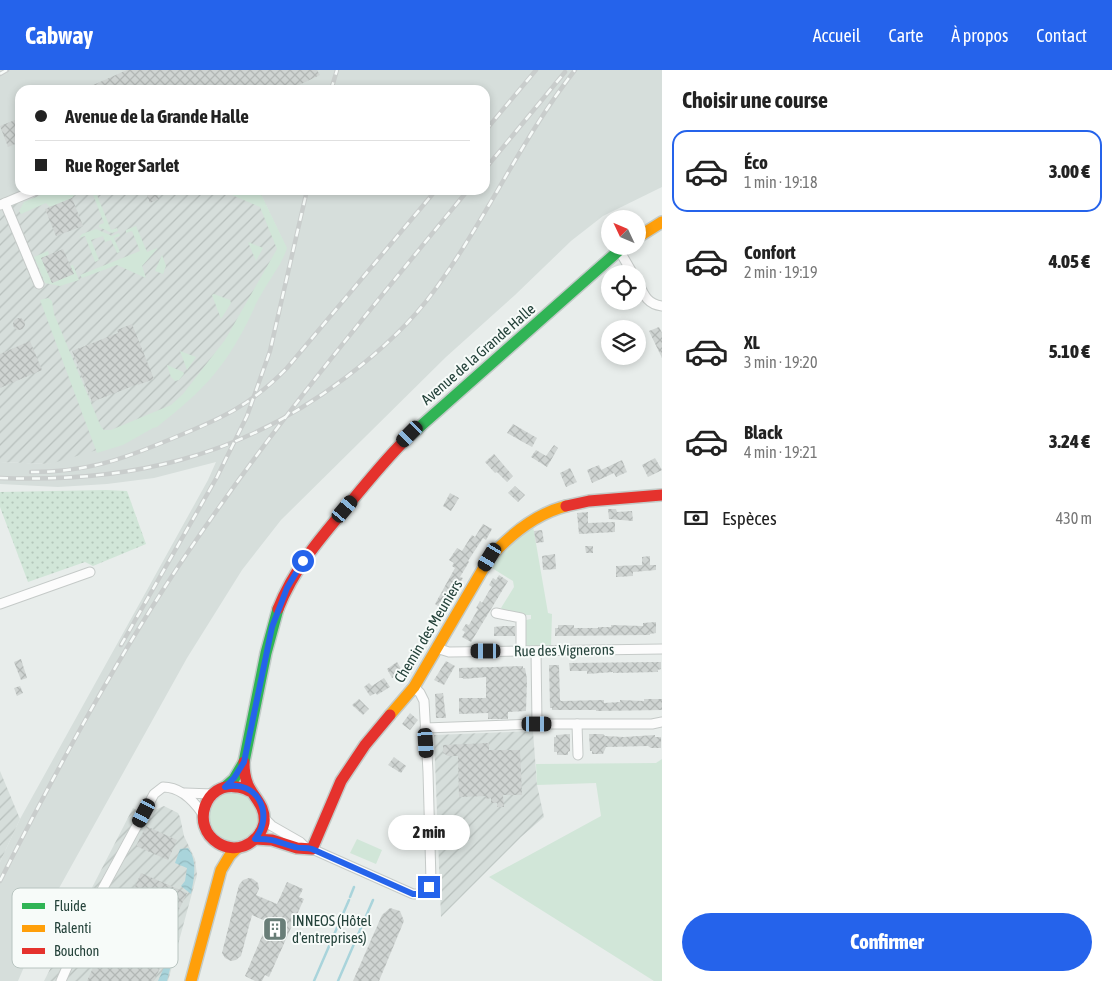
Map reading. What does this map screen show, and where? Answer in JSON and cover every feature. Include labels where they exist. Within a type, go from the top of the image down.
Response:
[{"type":"street","points":[[24,195],[3,204],[39,284]]},
{"type":"street","points":[[646,232],[662,222]]},
{"type":"street","name":"Avenue de la Grande Halle","points":[[252,792],[246,778],[244,762],[270,637],[276,614],[287,588],[312,549],[384,462],[410,434],[614,255]]},
{"type":"street","points":[[646,299],[651,303],[662,306]]},
{"type":"street","name":"Chemin des Meuniers","points":[[308,848],[342,781],[365,745],[414,687],[490,557],[506,539],[518,529],[547,512],[576,503],[662,495]]},
{"type":"street","points":[[0,604],[90,572]]},
{"type":"street","points":[[496,614],[521,618],[521,651]]},
{"type":"street","name":"Rue des Vignerons","points":[[436,648],[449,652],[662,649]]},
{"type":"street","points":[[536,651],[537,724]]},
{"type":"street","points":[[264,818],[272,826],[308,848],[413,894],[422,894],[432,881],[424,701],[414,687]]},
{"type":"street","points":[[425,728],[537,724],[652,724],[662,722]]},
{"type":"street","points":[[577,724],[578,755]]},
{"type":"street","name":"Avenue de la Grande Halle","points":[[225,787],[234,778],[244,762]]},
{"type":"street","points":[[202,813],[205,803],[213,794],[225,787],[238,786],[252,792],[262,804],[264,818],[260,833],[255,839],[247,845],[237,848],[225,847],[214,841]]},
{"type":"street","points":[[103,888],[154,794],[163,787],[174,788],[193,800],[202,813],[205,829],[219,852],[221,870]]},
{"type":"street","points":[[182,792],[213,794]]},
{"type":"street","points":[[255,839],[272,839],[298,848],[308,848]]},
{"type":"street","points":[[191,981],[221,870],[230,855],[237,848]]},
{"type":"street","points":[[61,981],[67,968]]},
{"type":"shaded area","points":[[0,70],[662,70],[662,187],[615,210],[601,210],[601,218],[571,241],[446,357],[281,520],[242,570],[187,658],[59,888],[12,888],[12,968],[24,968],[18,981],[0,981],[0,862],[20,819],[208,480],[216,462],[154,478],[107,484],[58,487],[0,484],[0,462],[50,464],[285,245],[261,195],[490,195],[490,85],[15,85],[15,193],[0,199]]},
{"type":"shaded area","points":[[15,193],[15,195],[261,195],[285,245],[258,293],[184,400],[97,450],[50,464],[0,462],[0,199]]},
{"type":"shaded area","points":[[533,731],[537,785],[544,817],[521,837],[441,917],[434,735]]},
{"type":"shaded area","points":[[0,771],[20,819],[0,862]]},
{"type":"shaded area","points":[[164,806],[178,813],[184,836],[195,859],[197,875],[178,944],[178,888],[92,888],[133,808],[151,818],[155,810]]},
{"type":"shaded area","points":[[51,968],[172,968],[168,981],[44,981]]},
{"type":"green space","points":[[41,195],[76,195],[50,207],[46,203],[21,214],[19,211],[24,202]]},
{"type":"green space","points":[[93,195],[97,195],[111,230],[117,228],[118,231],[112,233],[99,227],[99,225],[104,223]]},
{"type":"green space","points":[[232,195],[261,195],[287,248],[246,326],[221,366],[203,387],[157,427],[123,445],[97,453],[40,300],[48,298],[52,301],[54,314],[101,427],[104,430],[111,430],[171,405],[183,394],[225,340],[277,249],[260,207]]},
{"type":"green space","points":[[136,226],[147,252],[157,248],[142,266],[146,278],[117,265],[82,278],[80,275],[140,251],[132,231],[126,233],[126,230]]},
{"type":"green space","points":[[96,229],[112,236],[119,233],[120,236],[114,238],[120,252],[117,253],[111,240],[105,242],[103,236],[91,240],[99,260],[95,262],[85,236],[79,238],[82,234]]},
{"type":"green space","points":[[248,242],[263,248],[256,261]]},
{"type":"green space","points":[[48,251],[49,255],[42,258],[52,283],[73,274],[70,266],[73,265],[79,280],[60,286],[45,283],[34,257]]},
{"type":"green space","points":[[162,255],[166,266],[163,274],[155,271]]},
{"type":"green space","points":[[212,295],[230,300],[231,303],[221,319]]},
{"type":"green space","points":[[180,351],[196,357],[187,370]]},
{"type":"green space","points":[[167,365],[184,374],[179,380],[175,381],[171,377]]},
{"type":"green space","points":[[127,491],[146,544],[93,566],[85,562],[28,582],[0,507],[0,492]]},
{"type":"green space","points":[[533,526],[548,613],[552,614],[551,648],[524,649],[523,623],[531,619],[531,615],[512,615],[501,608],[514,587],[513,581],[492,568],[499,555],[509,544]]},
{"type":"green space","points":[[662,759],[662,981],[654,981],[489,877],[601,816],[596,783],[537,785],[536,764],[656,763]]},
{"type":"green space","points":[[228,791],[238,791],[251,798],[258,811],[258,821],[251,834],[238,841],[228,841],[219,837],[212,830],[208,821],[208,811],[212,802],[219,795]]},
{"type":"green space","points":[[357,839],[382,850],[376,864],[350,853]]},
{"type":"water","points":[[188,848],[194,864],[191,894],[181,886],[185,881],[187,868],[175,863],[180,849]]},
{"type":"water","points":[[164,968],[170,968],[167,981],[158,981]]},
{"type":"building","points":[[127,70],[317,70],[320,75],[299,85],[93,85]]},
{"type":"building","points":[[15,120],[15,144],[8,147],[0,126]]},
{"type":"building","points":[[147,195],[158,195],[159,199],[150,203]]},
{"type":"building","points":[[72,198],[83,226],[56,236],[45,209]]},
{"type":"building","points":[[63,249],[74,274],[52,283],[41,258]]},
{"type":"building","points":[[19,318],[25,324],[19,330],[13,324]]},
{"type":"building","points":[[132,324],[154,379],[92,402],[72,351],[118,333],[117,330]]},
{"type":"building","points":[[659,327],[662,333],[662,358],[649,331]]},
{"type":"building","points":[[30,341],[42,370],[0,388],[0,354]]},
{"type":"building","points":[[513,424],[537,438],[532,447],[507,433]]},
{"type":"building","points":[[554,445],[558,448],[547,467],[531,457],[536,450],[546,456]]},
{"type":"building","points":[[494,454],[513,476],[507,482],[485,462]]},
{"type":"building","points":[[655,458],[662,470],[648,477],[642,465]]},
{"type":"building","points":[[622,460],[627,472],[616,477],[614,473],[592,483],[587,470],[599,465],[601,470]]},
{"type":"building","points":[[570,468],[577,482],[566,487],[560,473]]},
{"type":"building","points":[[515,486],[525,495],[518,502],[508,493]]},
{"type":"building","points":[[450,493],[459,498],[451,511],[443,506]]},
{"type":"building","points":[[608,509],[616,509],[617,512],[632,511],[633,521],[609,519]]},
{"type":"building","points":[[588,512],[588,523],[615,522],[615,532],[579,534],[577,513]]},
{"type":"building","points":[[483,524],[492,529],[486,540],[483,538],[468,561],[460,577],[463,578],[444,610],[435,604],[455,568],[452,566],[454,563],[449,560],[457,548],[462,551],[472,535],[475,537]]},
{"type":"building","points":[[542,530],[544,542],[536,543],[534,531]]},
{"type":"building","points":[[585,546],[593,546],[593,553],[586,553]]},
{"type":"building","points":[[555,554],[556,569],[543,570],[542,556]]},
{"type":"building","points":[[650,556],[650,565],[656,565],[656,570],[633,572],[633,576],[616,577],[616,566],[642,565],[642,557]]},
{"type":"building","points":[[499,575],[508,581],[471,642],[462,637],[465,632],[462,630],[466,624],[469,625],[478,609],[476,608],[480,601],[482,603],[492,587],[489,585],[493,578],[496,580]]},
{"type":"building","points":[[656,622],[656,633],[650,635],[555,636],[555,628],[558,628],[558,625],[574,625],[574,628],[598,628],[611,627],[611,625],[643,626],[643,623]]},
{"type":"building","points":[[515,626],[515,636],[494,636],[494,627]]},
{"type":"building","points":[[21,659],[27,678],[21,680],[14,662]]},
{"type":"building","points":[[446,661],[455,666],[444,685],[434,680]]},
{"type":"building","points":[[397,662],[403,672],[392,678],[387,669]]},
{"type":"building","points":[[661,662],[661,669],[658,672],[587,674],[587,671],[570,671],[569,663]]},
{"type":"building","points":[[549,665],[559,665],[561,701],[604,700],[604,703],[620,702],[620,700],[644,701],[644,699],[662,699],[662,710],[552,710],[550,708]]},
{"type":"building","points":[[523,666],[527,679],[526,711],[508,712],[508,719],[488,719],[488,713],[459,714],[459,698],[486,698],[486,677],[459,678],[459,668]]},
{"type":"building","points":[[384,678],[390,687],[377,695],[376,693],[370,696],[364,687],[369,683],[372,686]]},
{"type":"building","points":[[20,686],[23,693],[17,696],[14,688]]},
{"type":"building","points":[[443,693],[446,718],[436,718],[435,694]]},
{"type":"building","points":[[359,699],[369,709],[363,715],[352,705]]},
{"type":"building","points":[[410,713],[418,720],[410,730],[402,724]]},
{"type":"building","points":[[570,734],[570,751],[568,755],[557,755],[557,752],[554,752],[554,737],[556,735]]},
{"type":"building","points":[[589,734],[624,737],[655,735],[655,737],[661,737],[661,748],[651,748],[648,746],[606,747],[603,754],[592,754],[592,751],[590,751]]},
{"type":"building","points":[[489,743],[489,750],[520,750],[522,795],[503,795],[504,807],[497,807],[497,803],[491,803],[491,798],[486,799],[486,796],[459,797],[458,756],[448,756],[443,753],[443,745]]},
{"type":"building","points":[[394,757],[406,766],[401,773],[388,765]]},
{"type":"building","points":[[146,826],[177,840],[168,860],[136,846]]},
{"type":"building","points":[[141,873],[176,888],[134,888]]},
{"type":"building","points":[[249,878],[258,883],[259,889],[256,895],[277,904],[287,882],[303,889],[299,897],[304,899],[269,977],[265,975],[262,981],[255,981],[245,976],[268,922],[252,915],[241,956],[231,961],[225,958],[222,953],[239,885],[243,880]]},
{"type":"building","points":[[178,889],[187,893],[178,912]]},
{"type":"building","points":[[390,908],[400,911],[404,921],[379,981],[353,981],[382,915]]},
{"type":"building","points":[[93,968],[160,968],[154,981],[87,981]]},
{"type":"waterway","points":[[350,897],[354,887]]},
{"type":"waterway","points":[[314,981],[349,900]]},
{"type":"waterway","points":[[338,981],[373,900]]},
{"type":"railway","points":[[0,74],[7,70]]},
{"type":"railway","points":[[332,85],[337,70]]},
{"type":"railway","points":[[490,125],[536,70]]},
{"type":"railway","points":[[0,478],[94,476],[182,460],[224,446],[265,428],[306,405],[345,378],[393,337],[415,315],[434,291],[453,264],[520,152],[575,70]]},
{"type":"railway","points":[[490,163],[565,72]]},
{"type":"railway","points":[[121,645],[217,477],[247,416],[270,351],[306,195]]},
{"type":"railway","points":[[31,472],[69,470],[119,459],[204,425],[247,402],[260,393],[287,368],[432,195]]},
{"type":"railway","points":[[0,881],[90,712],[138,630],[190,549],[222,502],[290,411],[464,195]]},
{"type":"traffic: fast","points":[[406,439],[614,255]]},
{"type":"traffic: fast","points":[[225,787],[234,779],[244,762],[266,653],[278,609]]},
{"type":"traffic: slow","points":[[646,232],[662,222]]},
{"type":"traffic: slow","points":[[390,715],[414,687],[490,557],[506,540],[524,526],[544,514],[566,506]]},
{"type":"traffic: slow","points":[[191,981],[221,870],[230,855],[237,848]]},
{"type":"traffic: jam","points":[[278,609],[300,566],[370,478],[406,439]]},
{"type":"traffic: jam","points":[[566,506],[589,501],[662,495]]},
{"type":"traffic: jam","points":[[255,839],[272,840],[297,848],[312,849],[341,781],[365,745],[390,715]]},
{"type":"traffic: jam","points":[[244,762],[245,774],[250,790],[259,802],[263,812],[263,827],[257,837],[244,846],[231,848],[218,843],[209,835],[203,816],[205,806],[210,798],[217,791],[226,787],[239,787],[244,789],[252,792]]},
{"type":"place","name":"INNEOS (Hôtel d'entreprises)","points":[[275,929]]},
{"type":"route","points":[[303,561],[287,588],[272,627],[244,762],[238,774],[225,787],[238,786],[246,788],[258,797],[262,804],[264,818],[263,826],[255,839],[272,839],[298,848],[312,849],[413,894],[422,894],[429,887]]}]
